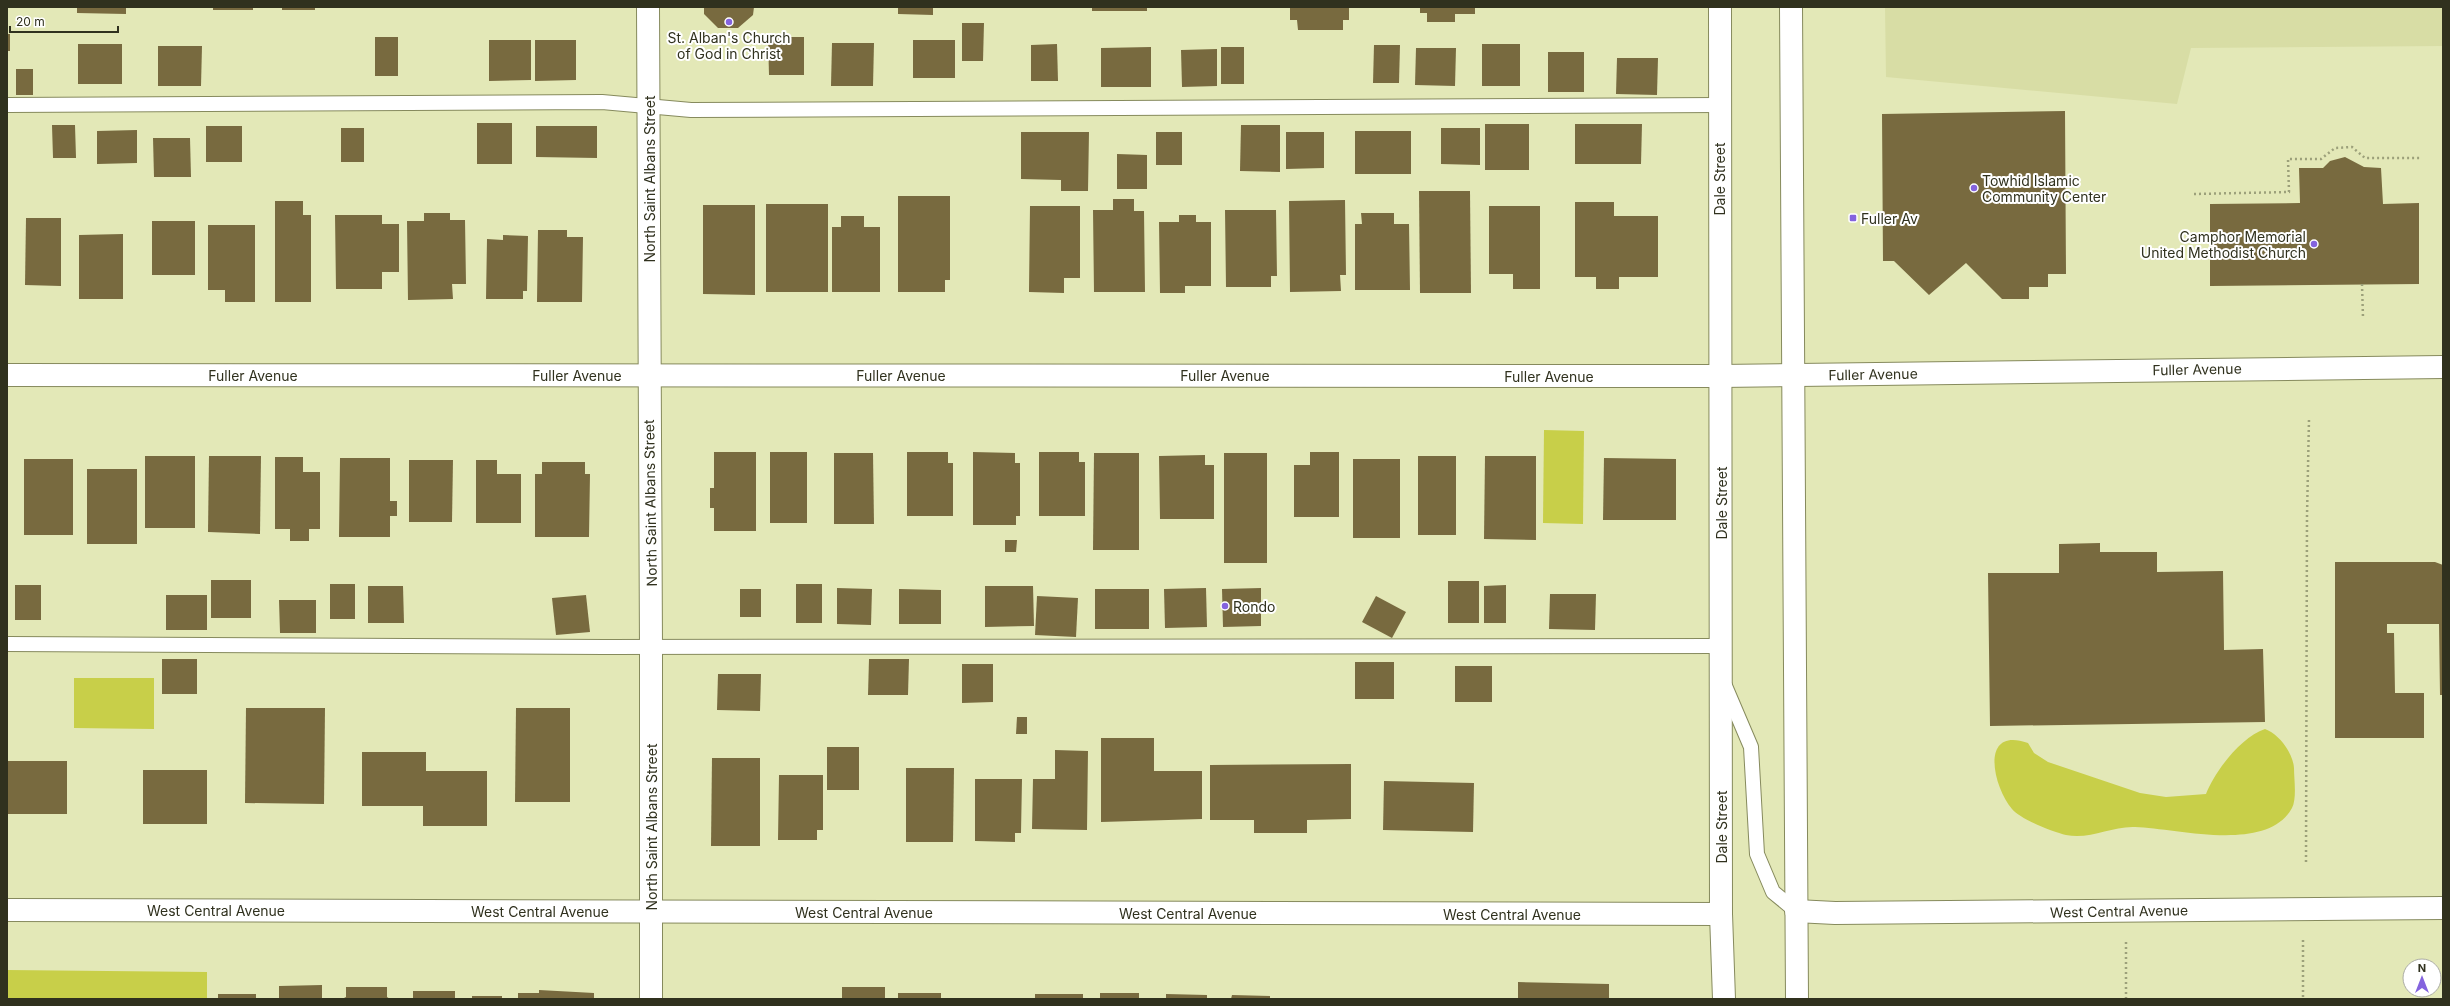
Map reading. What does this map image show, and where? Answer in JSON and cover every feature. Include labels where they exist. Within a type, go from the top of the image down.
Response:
[{"type":"street","name":"North Saint Albans Street","points":[[648,7],[648,375],[652,646],[651,999]]},
{"type":"street","name":"Dale Street","points":[[1720,7],[1719,105],[1722,646],[1721,914],[1724,999]]},
{"type":"street","points":[[1791,7],[1792,374],[1797,999]]},
{"type":"street","name":"Fuller Avenue","points":[[7,375],[1720,376],[2443,367]]},
{"type":"street","name":"West Central Avenue","points":[[1796,911],[1835,913],[2443,908]]},
{"type":"street","name":"West Central Avenue","points":[[7,910],[1721,914]]},
{"type":"lane","points":[[7,105],[602,102],[707,110],[1719,105]]},
{"type":"lane","points":[[7,644],[652,646],[1722,646]]},
{"type":"lane","points":[[1722,680],[1751,747],[1757,854],[1773,892],[1796,911]]},
{"type":"path","points":[[2194,194],[2289,192],[2288,159],[2321,159],[2335,148],[2352,147],[2365,158],[2421,158]]},
{"type":"path","points":[[2362,284],[2363,318]]},
{"type":"path","points":[[2306,862],[2307,516],[2309,420]]},
{"type":"path","points":[[2302,909],[2303,999]]},
{"type":"path","points":[[2125,910],[2126,999]]},
{"type":"shaded area","points":[[1885,7],[2443,7],[2443,46],[2191,48],[2177,104],[1886,77]]},
{"type":"shaded area","points":[[1544,430],[1584,431],[1583,524],[1543,523]]},
{"type":"shaded area","points":[[74,678],[154,678],[154,729],[74,728]]},
{"type":"shaded area","points":[[2265,729],[2270,731],[2280,740],[2291,756],[2294,768],[2294,804],[2280,822],[2263,831],[2242,834],[2196,834],[2152,828],[2126,827],[2084,836],[2066,835],[2037,825],[2022,817],[2012,809],[2005,799],[2000,787],[1994,761],[1996,751],[2002,743],[2012,740],[2028,743],[2034,753],[2048,762],[2140,793],[2166,797],[2206,794],[2222,765],[2238,747],[2256,733]]},
{"type":"shaded area","points":[[7,970],[207,972],[207,999],[7,999]]},
{"type":"building","points":[[77,7],[126,7],[126,14],[77,13]]},
{"type":"building","points":[[213,7],[253,7],[253,10],[213,10]]},
{"type":"building","points":[[282,7],[315,7],[315,10],[282,10]]},
{"type":"building","name":"St. Alban's Church of God in Christ","points":[[704,7],[754,7],[753,15],[738,28],[718,28],[704,14]]},
{"type":"building","points":[[898,7],[933,7],[933,15],[898,14]]},
{"type":"building","points":[[1092,7],[1147,7],[1147,11],[1092,11]]},
{"type":"building","points":[[1290,7],[1349,7],[1349,20],[1343,20],[1343,30],[1298,30],[1297,20],[1290,20]]},
{"type":"building","points":[[1420,7],[1475,7],[1475,14],[1455,14],[1455,22],[1427,22],[1427,13],[1420,13]]},
{"type":"building","points":[[962,23],[984,23],[983,61],[962,61]]},
{"type":"building","points":[[7,34],[10,34],[10,51],[7,51]]},
{"type":"building","points":[[375,37],[398,37],[398,76],[375,76]]},
{"type":"building","points":[[768,37],[804,37],[804,75],[769,75]]},
{"type":"building","points":[[489,40],[531,40],[531,80],[489,81]]},
{"type":"building","points":[[535,40],[576,40],[576,80],[535,81]]},
{"type":"building","points":[[913,40],[955,40],[955,78],[913,78]]},
{"type":"building","points":[[832,43],[874,43],[873,86],[831,86]]},
{"type":"building","points":[[78,44],[122,44],[122,84],[78,84]]},
{"type":"building","points":[[1057,44],[1058,81],[1031,81],[1031,45]]},
{"type":"building","points":[[1482,44],[1520,44],[1520,86],[1482,86]]},
{"type":"building","points":[[1374,45],[1400,45],[1399,83],[1373,83]]},
{"type":"building","points":[[158,46],[202,46],[201,86],[158,86]]},
{"type":"building","points":[[1151,47],[1151,87],[1101,87],[1101,48]]},
{"type":"building","points":[[1221,47],[1244,47],[1244,84],[1221,84]]},
{"type":"building","points":[[1416,48],[1456,48],[1455,86],[1415,85]]},
{"type":"building","points":[[1217,49],[1217,86],[1182,87],[1181,50]]},
{"type":"building","points":[[1548,52],[1584,52],[1584,92],[1548,92]]},
{"type":"building","points":[[1617,58],[1658,58],[1657,95],[1616,94]]},
{"type":"building","points":[[16,69],[33,69],[33,95],[16,95]]},
{"type":"building","name":"Towhid Islamic Community Center","points":[[2065,111],[2066,274],[2048,274],[2048,287],[2029,287],[2029,299],[2002,299],[1966,263],[1929,295],[1894,261],[1883,261],[1882,114]]},
{"type":"building","points":[[477,123],[512,123],[512,164],[477,164]]},
{"type":"building","points":[[1485,124],[1529,124],[1529,170],[1485,170]]},
{"type":"building","points":[[1575,124],[1642,124],[1641,164],[1575,164]]},
{"type":"building","points":[[52,125],[75,125],[76,158],[53,158]]},
{"type":"building","points":[[1241,125],[1280,125],[1280,172],[1240,171]]},
{"type":"building","points":[[206,126],[242,126],[242,162],[206,162]]},
{"type":"building","points":[[536,126],[597,126],[597,158],[536,157]]},
{"type":"building","points":[[341,128],[364,128],[364,162],[341,162]]},
{"type":"building","points":[[1441,128],[1480,128],[1480,165],[1441,164]]},
{"type":"building","points":[[137,130],[137,163],[97,164],[97,131]]},
{"type":"building","points":[[1355,131],[1411,131],[1411,174],[1355,174]]},
{"type":"building","points":[[1021,132],[1089,132],[1088,191],[1061,191],[1061,180],[1021,179]]},
{"type":"building","points":[[1156,132],[1182,132],[1182,165],[1156,165]]},
{"type":"building","points":[[1286,132],[1324,132],[1324,168],[1286,169]]},
{"type":"building","points":[[153,138],[190,138],[191,177],[154,177]]},
{"type":"building","points":[[1117,154],[1147,155],[1147,189],[1117,189]]},
{"type":"building","name":"Camphor Memorial United Methodist Church","points":[[2345,157],[2364,167],[2381,168],[2383,204],[2419,203],[2419,284],[2210,286],[2210,204],[2300,203],[2299,168],[2323,168],[2330,161]]},
{"type":"building","points":[[1419,191],[1470,191],[1471,293],[1420,293]]},
{"type":"building","points":[[898,196],[950,196],[950,280],[945,280],[945,292],[898,292]]},
{"type":"building","points":[[1113,199],[1134,199],[1134,211],[1144,211],[1145,292],[1094,292],[1093,210],[1113,210]]},
{"type":"building","points":[[1345,200],[1346,275],[1340,275],[1341,291],[1290,292],[1289,201]]},
{"type":"building","points":[[275,201],[303,201],[303,215],[311,215],[311,302],[275,302]]},
{"type":"building","points":[[1575,202],[1614,202],[1614,216],[1658,216],[1658,277],[1619,277],[1619,289],[1596,289],[1596,277],[1575,277]]},
{"type":"building","points":[[766,204],[828,204],[828,292],[766,292]]},
{"type":"building","points":[[703,205],[755,205],[755,295],[703,294]]},
{"type":"building","points":[[1030,206],[1080,206],[1080,278],[1064,278],[1064,293],[1029,292]]},
{"type":"building","points":[[1489,206],[1540,206],[1540,289],[1513,289],[1513,274],[1489,274]]},
{"type":"building","points":[[1225,210],[1276,210],[1277,276],[1271,276],[1271,287],[1226,287]]},
{"type":"building","points":[[424,213],[450,213],[450,220],[465,220],[466,284],[452,284],[453,299],[408,300],[407,221],[424,221]]},
{"type":"building","points":[[1361,213],[1394,213],[1394,224],[1409,224],[1410,290],[1355,290],[1355,224],[1362,224]]},
{"type":"building","points":[[335,215],[382,215],[382,224],[399,224],[399,272],[382,272],[382,289],[336,289]]},
{"type":"building","points":[[1179,215],[1196,215],[1196,222],[1211,222],[1211,286],[1185,286],[1185,293],[1160,293],[1159,222],[1179,222]]},
{"type":"building","points":[[841,216],[864,216],[864,227],[880,227],[880,292],[832,292],[832,227],[841,227]]},
{"type":"building","points":[[26,218],[61,218],[61,286],[25,285]]},
{"type":"building","points":[[152,221],[195,221],[195,275],[152,275]]},
{"type":"building","points":[[208,225],[255,225],[255,302],[225,302],[225,290],[208,290]]},
{"type":"building","points":[[538,230],[567,230],[567,237],[583,237],[582,302],[537,302]]},
{"type":"building","points":[[123,234],[123,299],[79,299],[79,235]]},
{"type":"building","points":[[503,235],[528,236],[527,291],[523,291],[523,299],[486,299],[487,239],[503,240]]},
{"type":"building","points":[[714,452],[756,452],[756,531],[714,531],[714,508],[710,508],[710,488],[714,488]]},
{"type":"building","points":[[770,452],[807,452],[807,523],[770,523]]},
{"type":"building","points":[[907,452],[948,452],[948,463],[953,463],[953,516],[907,516]]},
{"type":"building","points":[[973,452],[1015,453],[1015,463],[1020,463],[1020,516],[1016,516],[1016,525],[973,525]]},
{"type":"building","points":[[1039,452],[1079,452],[1079,462],[1085,462],[1085,516],[1039,516]]},
{"type":"building","points":[[1310,452],[1339,452],[1339,517],[1294,517],[1294,465],[1310,465]]},
{"type":"building","points":[[834,453],[873,453],[874,524],[834,524]]},
{"type":"building","points":[[1094,453],[1139,453],[1139,550],[1093,550]]},
{"type":"building","points":[[1224,453],[1267,453],[1267,563],[1224,563]]},
{"type":"building","points":[[1205,455],[1205,465],[1214,465],[1214,519],[1160,519],[1159,456]]},
{"type":"building","points":[[145,456],[195,456],[195,528],[145,528]]},
{"type":"building","points":[[209,456],[261,456],[260,534],[208,532]]},
{"type":"building","points":[[1418,456],[1456,456],[1456,535],[1418,535]]},
{"type":"building","points":[[1485,456],[1536,456],[1536,540],[1484,539]]},
{"type":"building","points":[[275,457],[303,457],[303,472],[320,472],[320,529],[309,529],[309,541],[290,541],[290,529],[275,529]]},
{"type":"building","points":[[340,458],[390,458],[390,501],[397,501],[397,516],[390,516],[390,537],[339,537]]},
{"type":"building","points":[[1604,458],[1676,459],[1676,520],[1603,520]]},
{"type":"building","points":[[24,459],[73,459],[73,535],[24,535]]},
{"type":"building","points":[[1353,459],[1400,459],[1400,538],[1353,538]]},
{"type":"building","points":[[409,460],[453,460],[452,522],[409,522]]},
{"type":"building","points":[[476,460],[497,460],[497,474],[521,474],[521,523],[476,523]]},
{"type":"building","points":[[542,462],[585,462],[585,474],[590,474],[589,537],[535,537],[535,474],[542,474]]},
{"type":"building","points":[[87,469],[137,469],[137,544],[87,544]]},
{"type":"building","points":[[1005,540],[1017,540],[1016,552],[1005,552]]},
{"type":"building","points":[[2100,543],[2100,552],[2157,552],[2157,572],[2223,571],[2224,650],[2263,649],[2265,722],[1990,726],[1988,573],[2059,573],[2059,544]]},
{"type":"building","points":[[2335,562],[2435,562],[2443,565],[2443,695],[2440,695],[2439,624],[2387,624],[2387,633],[2394,633],[2395,693],[2424,693],[2424,738],[2335,738]]},
{"type":"building","points":[[211,580],[251,580],[251,618],[211,618]]},
{"type":"building","points":[[1448,581],[1479,581],[1479,623],[1448,623]]},
{"type":"building","points":[[330,584],[355,584],[355,619],[330,619]]},
{"type":"building","points":[[796,584],[822,584],[822,623],[796,623]]},
{"type":"building","points":[[15,585],[41,585],[41,620],[15,620]]},
{"type":"building","points":[[1506,585],[1506,623],[1484,623],[1484,586]]},
{"type":"building","points":[[368,586],[403,586],[404,623],[368,623]]},
{"type":"building","points":[[985,586],[1033,586],[1034,626],[985,627]]},
{"type":"building","points":[[837,588],[872,589],[871,625],[837,624]]},
{"type":"building","points":[[1206,588],[1207,627],[1165,628],[1164,589]]},
{"type":"building","points":[[1261,588],[1261,626],[1223,627],[1222,589]]},
{"type":"building","points":[[740,589],[761,589],[761,617],[740,617]]},
{"type":"building","points":[[899,589],[941,590],[941,624],[899,624]]},
{"type":"building","points":[[1095,589],[1149,589],[1149,629],[1095,629]]},
{"type":"building","points":[[1550,594],[1596,594],[1595,630],[1549,629]]},
{"type":"building","points":[[166,595],[207,595],[207,630],[166,630]]},
{"type":"building","points":[[586,595],[590,632],[556,635],[552,598]]},
{"type":"building","points":[[1037,596],[1078,598],[1076,637],[1035,635]]},
{"type":"building","points":[[1376,596],[1406,612],[1392,638],[1362,622]]},
{"type":"building","points":[[279,600],[316,600],[316,633],[280,633]]},
{"type":"building","points":[[162,659],[197,659],[197,694],[162,694]]},
{"type":"building","points":[[869,659],[909,659],[908,695],[868,695]]},
{"type":"building","points":[[1355,662],[1394,662],[1394,699],[1355,699]]},
{"type":"building","points":[[962,664],[993,664],[993,702],[962,703]]},
{"type":"building","points":[[1455,666],[1492,666],[1492,702],[1455,702]]},
{"type":"building","points":[[718,674],[761,674],[760,711],[717,710]]},
{"type":"building","points":[[246,708],[325,708],[324,804],[245,803]]},
{"type":"building","points":[[516,708],[570,708],[570,802],[515,802]]},
{"type":"building","points":[[1017,717],[1027,717],[1027,734],[1016,734]]},
{"type":"building","points":[[1101,738],[1154,738],[1154,771],[1202,771],[1202,819],[1101,822]]},
{"type":"building","points":[[827,747],[859,747],[859,790],[827,790]]},
{"type":"building","points":[[1055,750],[1088,751],[1087,830],[1032,829],[1033,779],[1055,779]]},
{"type":"building","points":[[362,752],[426,752],[426,771],[487,771],[487,826],[423,826],[423,806],[362,806]]},
{"type":"building","points":[[712,758],[760,758],[760,846],[711,846]]},
{"type":"building","points":[[7,761],[67,761],[67,814],[7,814]]},
{"type":"building","points":[[1351,764],[1351,819],[1307,820],[1307,833],[1254,833],[1254,820],[1210,820],[1210,765]]},
{"type":"building","points":[[906,768],[954,768],[953,842],[906,842]]},
{"type":"building","points":[[143,770],[207,770],[207,824],[143,824]]},
{"type":"building","points":[[779,775],[823,775],[823,830],[817,830],[817,840],[778,840]]},
{"type":"building","points":[[975,779],[1022,779],[1021,833],[1015,833],[1015,842],[975,841]]},
{"type":"building","points":[[1384,781],[1474,783],[1473,832],[1383,830]]},
{"type":"building","points":[[1518,982],[1609,984],[1609,999],[1518,999]]},
{"type":"building","points":[[322,985],[322,999],[279,999],[279,986]]},
{"type":"building","points":[[346,987],[387,987],[387,997],[390,999],[342,999],[346,997]]},
{"type":"building","points":[[842,987],[885,987],[885,999],[842,999]]},
{"type":"building","points":[[539,990],[594,993],[594,999],[518,999],[518,993],[539,993]]},
{"type":"building","points":[[413,991],[455,991],[455,999],[413,999]]},
{"type":"building","points":[[898,993],[941,993],[941,999],[898,999]]},
{"type":"building","points":[[1100,993],[1139,993],[1139,999],[1100,999]]},
{"type":"building","points":[[218,994],[256,994],[256,999],[218,999]]},
{"type":"building","points":[[1035,994],[1083,994],[1083,999],[1035,999]]},
{"type":"building","points":[[1166,994],[1207,995],[1207,999],[1166,999]]},
{"type":"building","points":[[1232,995],[1270,996],[1270,999],[1231,999]]},
{"type":"building","points":[[472,996],[502,996],[502,999],[472,999]]},
{"type":"place","name":"St. Alban's Church of God in Christ","points":[[729,22]]},
{"type":"place","name":"Towhid Islamic Community Center","points":[[1974,188]]},
{"type":"place","name":"Fuller Av","points":[[1853,218]]},
{"type":"place","name":"Camphor Memorial United Methodist Church","points":[[2314,244]]},
{"type":"place","name":"Rondo","points":[[1225,606]]}]
